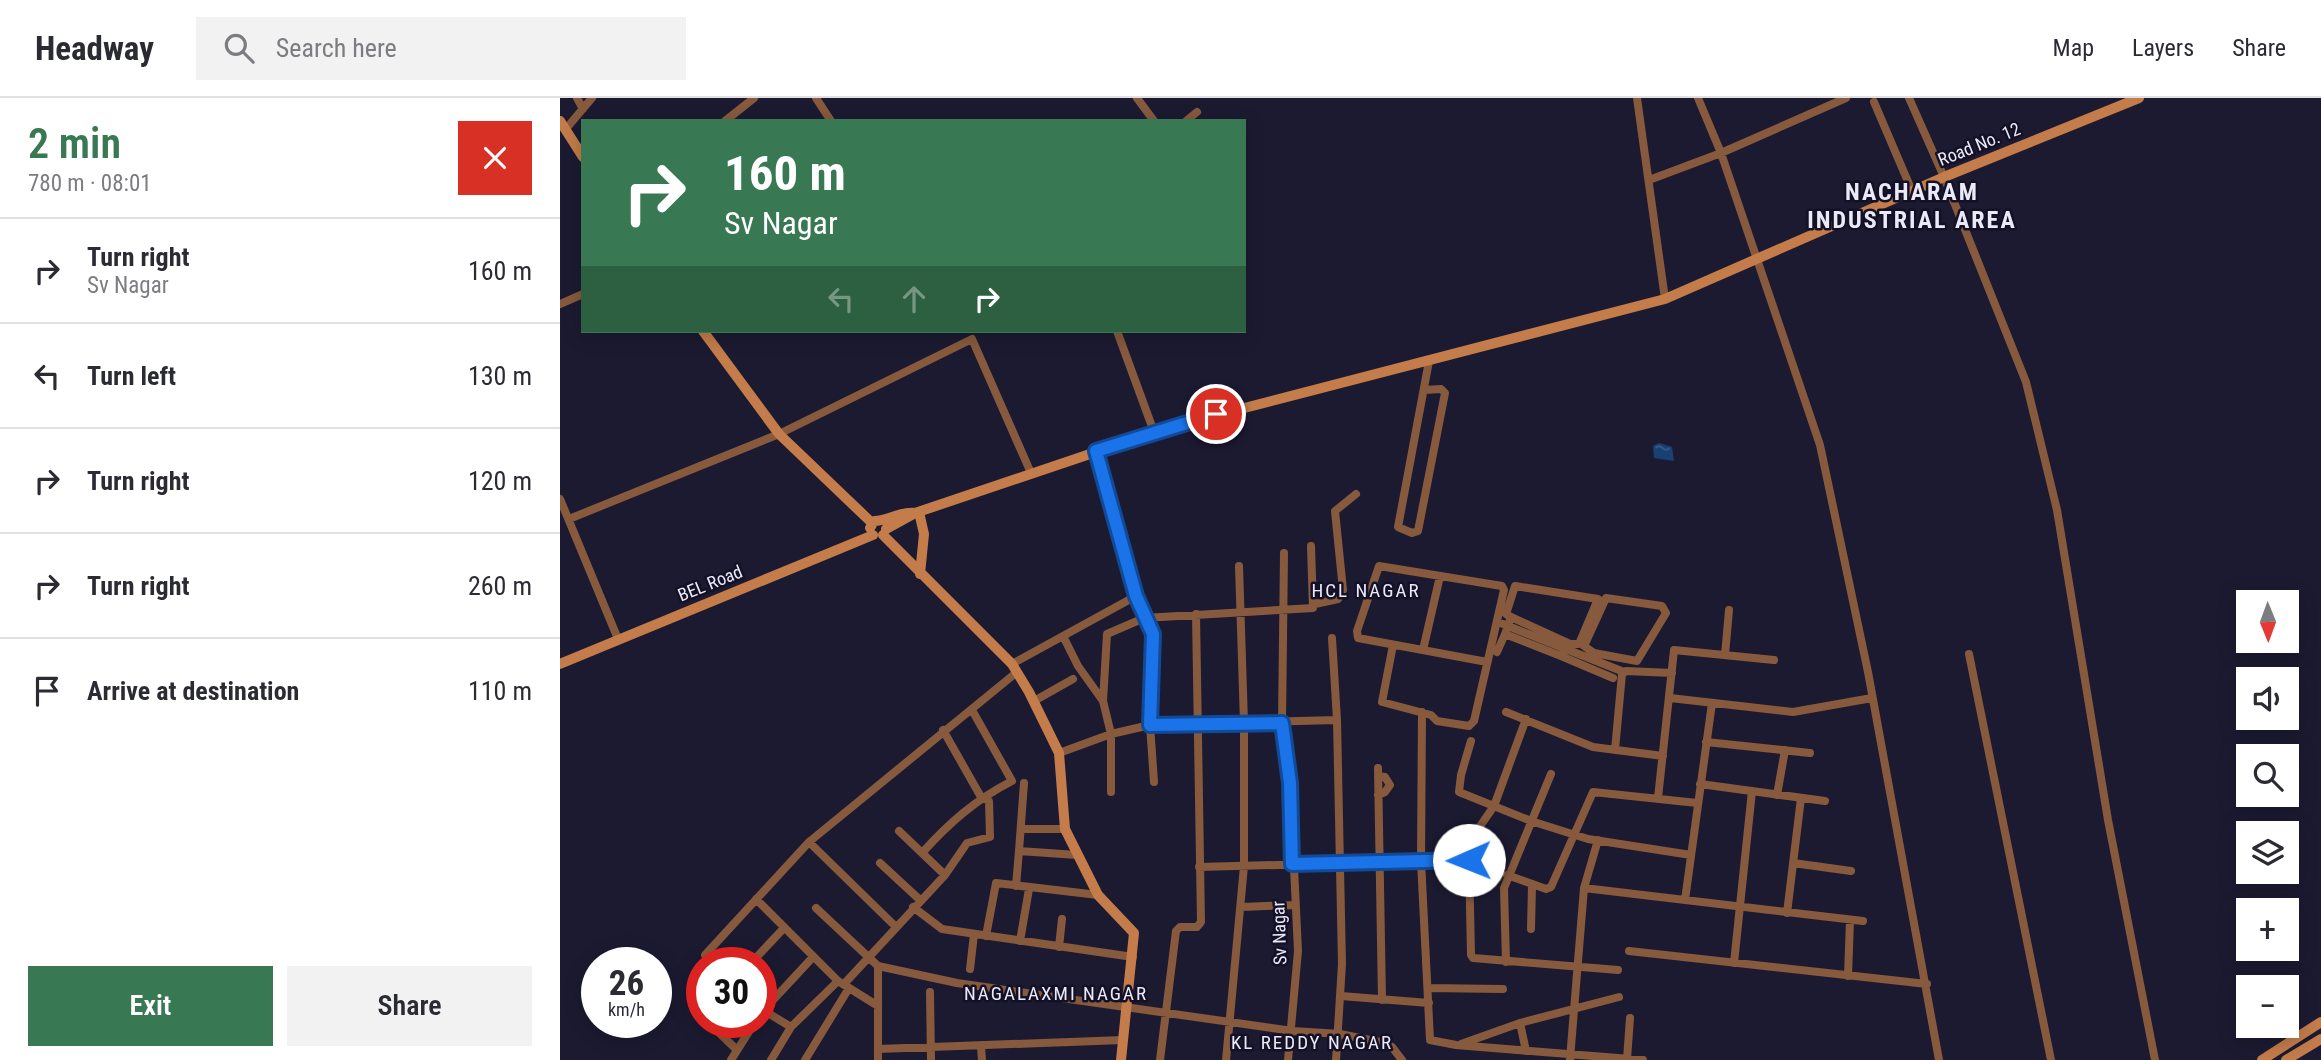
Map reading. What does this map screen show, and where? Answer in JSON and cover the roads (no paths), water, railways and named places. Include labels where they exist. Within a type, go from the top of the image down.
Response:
[{"type":"street","points":[[577,98],[583,109]]},
{"type":"street","points":[[581,154],[563,126],[592,98]]},
{"type":"street","points":[[728,119],[754,98]]},
{"type":"street","points":[[816,98],[830,119]]},
{"type":"street","points":[[1138,98],[1153,119]]},
{"type":"street","points":[[1637,98],[1665,299]]},
{"type":"street","points":[[1698,98],[1721,153],[1820,445],[1872,698],[1939,1060]]},
{"type":"street","points":[[1649,180],[1721,153],[1846,98]]},
{"type":"street","points":[[1909,98],[1944,177],[2026,382],[2051,484],[2108,820],[2155,1060]]},
{"type":"street","name":"Road No. 12","points":[[1429,361],[1665,299],[1944,177],[2139,98]]},
{"type":"street","points":[[1874,102],[1912,191]]},
{"type":"street","points":[[1189,119],[1198,112]]},
{"type":"street","points":[[560,304],[581,295]]},
{"type":"street","points":[[705,333],[779,434],[878,529],[920,575],[1014,668],[1034,701],[1059,754],[1065,829],[1098,895],[1133,929],[1133,957],[1121,1060]]},
{"type":"street","points":[[1118,333],[1154,432]]},
{"type":"street","points":[[569,519],[779,434],[972,339],[1031,473]]},
{"type":"street","points":[[1424,390],[1441,390],[1445,393],[1418,531],[1412,533],[1398,527],[1429,361]]},
{"type":"street","name":"BEL Road","points":[[560,657],[841,545],[878,529],[904,512],[917,512],[1154,432],[1429,361]]},
{"type":"street","points":[[1096,451],[1136,596],[1153,634],[1150,725],[1154,782]]},
{"type":"street","points":[[1107,634],[1144,618],[1285,611],[1311,608],[1315,604],[1338,599],[1343,590],[1335,511],[1356,494]]},
{"type":"street","points":[[560,499],[617,636]]},
{"type":"street","points":[[917,512],[924,534],[920,575]]},
{"type":"street","points":[[1311,546],[1315,604]]},
{"type":"street","name":"Sv Nagar","points":[[1284,553],[1282,723],[1290,783],[1298,951],[1293,1031],[1287,1060]]},
{"type":"street","points":[[1226,1060],[1232,1020],[1244,866],[1244,723],[1239,566]]},
{"type":"street","points":[[1393,645],[1382,702],[1431,715],[1437,721],[1467,727],[1472,724],[1488,662],[1504,590],[1502,586],[1378,566],[1356,636],[1488,662]]},
{"type":"street","points":[[1423,650],[1440,576]]},
{"type":"street","points":[[1497,652],[1508,626],[1506,614],[1515,586],[1598,599],[1579,644],[1566,649]]},
{"type":"street","points":[[712,947],[809,842],[943,730],[972,710],[1014,668],[1063,635],[1136,596]]},
{"type":"street","points":[[1496,622],[1566,649],[1592,656],[1637,661],[1666,613],[1662,606],[1606,598],[1584,646],[1592,656],[1624,672],[1672,673]]},
{"type":"street","points":[[1725,655],[1729,610]]},
{"type":"street","points":[[1160,1060],[1176,931],[1180,927],[1197,927],[1201,922],[1196,614]]},
{"type":"street","points":[[1098,617],[1107,634],[1103,701],[1111,734],[1111,792]]},
{"type":"street","points":[[1063,635],[1077,666],[1103,701]]},
{"type":"street","name":"BEL Road","points":[[560,664],[617,636]]},
{"type":"street","points":[[1332,638],[1340,863],[1341,996],[1336,1060]]},
{"type":"street","points":[[1566,649],[1613,678]]},
{"type":"street","points":[[1658,798],[1674,650],[1774,660]]},
{"type":"street","points":[[1969,654],[2051,1060]]},
{"type":"street","points":[[1615,750],[1624,672]]},
{"type":"street","points":[[1034,701],[1073,679]]},
{"type":"street","points":[[1670,698],[1793,712],[1872,698]]},
{"type":"street","points":[[1685,900],[1712,703]]},
{"type":"street","points":[[922,853],[950,822],[981,797],[1012,781],[972,710]]},
{"type":"street","points":[[1422,712],[1421,861],[1430,1040],[1570,1058],[1643,1060]]},
{"type":"street","points":[[1506,712],[1593,747],[1663,756]]},
{"type":"street","points":[[1526,719],[1494,806],[1474,835],[1469,860],[1471,955],[1473,958],[1506,962],[1618,970]]},
{"type":"street","points":[[1059,754],[1111,734],[1150,725],[1337,720]]},
{"type":"street","points":[[771,1060],[792,1027],[844,984],[945,875],[967,844],[990,837],[989,802],[981,797],[943,730]]},
{"type":"street","points":[[1472,741],[1461,775],[1459,792],[1531,821],[1573,834],[1691,855]]},
{"type":"street","points":[[1706,742],[1810,753]]},
{"type":"street","points":[[1777,795],[1785,750]]},
{"type":"street","points":[[1378,772],[1381,1000]]},
{"type":"street","points":[[1506,962],[1504,888],[1507,875],[1550,774]]},
{"type":"street","points":[[1016,886],[1024,783]]},
{"type":"street","points":[[1700,784],[1825,802]]},
{"type":"street","points":[[1734,963],[1752,791]]},
{"type":"street","points":[[1507,875],[1546,890],[1551,887],[1593,792],[1697,803]]},
{"type":"street","points":[[1787,913],[1801,799]]},
{"type":"street","points":[[1026,829],[1065,829]]},
{"type":"street","points":[[899,831],[945,875]]},
{"type":"street","points":[[1570,1058],[1584,888],[1598,840]]},
{"type":"street","points":[[809,842],[896,927]]},
{"type":"street","points":[[1020,851],[1077,855]]},
{"type":"street","points":[[1199,867],[1469,860]]},
{"type":"street","points":[[880,863],[920,900]]},
{"type":"street","points":[[1793,863],[1851,871]]},
{"type":"street","points":[[986,936],[995,884],[1098,895]]},
{"type":"street","points":[[1531,929],[1532,885]]},
{"type":"street","points":[[1584,888],[1863,921]]},
{"type":"street","points":[[1020,941],[1029,889]]},
{"type":"street","points":[[756,900],[844,984],[878,1006]]},
{"type":"street","points":[[1241,907],[1295,905]]},
{"type":"street","points":[[913,907],[942,929],[1133,957]]},
{"type":"street","points":[[816,908],[878,966],[957,983],[1232,1020],[1293,1031],[1340,1034],[1389,1044],[1402,1060]]},
{"type":"street","points":[[1059,947],[1062,919]]},
{"type":"street","points":[[1848,976],[1850,920]]},
{"type":"street","points":[[766,947],[784,928]]},
{"type":"street","points":[[970,969],[974,934]]},
{"type":"street","points":[[1629,951],[1927,984]]},
{"type":"street","points":[[777,996],[813,957]]},
{"type":"street","points":[[878,966],[878,1060]]},
{"type":"street","points":[[805,1060],[844,984]]},
{"type":"street","points":[[1428,988],[1503,989]]},
{"type":"street","points":[[930,992],[931,1060]]},
{"type":"street","points":[[1341,996],[1429,1003]]},
{"type":"street","points":[[1456,1045],[1520,1023],[1619,997]]},
{"type":"street","points":[[1627,1059],[1630,1018]]},
{"type":"street","points":[[777,1020],[792,1027]]},
{"type":"street","points":[[1520,1023],[1525,1051]]},
{"type":"street","points":[[2262,1060],[2321,1023]]},
{"type":"street","points":[[725,1038],[737,1050]]},
{"type":"street","points":[[731,1060],[745,1038]]},
{"type":"street","points":[[2286,1060],[2321,1039]]},
{"type":"street","points":[[878,1049],[1123,1040]]},
{"type":"street","points":[[982,1046],[982,1060]]},
{"type":"water","points":[[1659,443],[1672,447],[1674,461],[1654,458],[1653,446]]},
{"type":"district","name":"NACHARAM INDUSTRIAL AREA","points":[[1912,206]]},
{"type":"district","name":"HCL NAGAR","points":[[1366,590]]},
{"type":"district","name":"NAGALAXMI NAGAR","points":[[1056,993]]},
{"type":"district","name":"KL REDDY NAGAR","points":[[1312,1042]]}]
